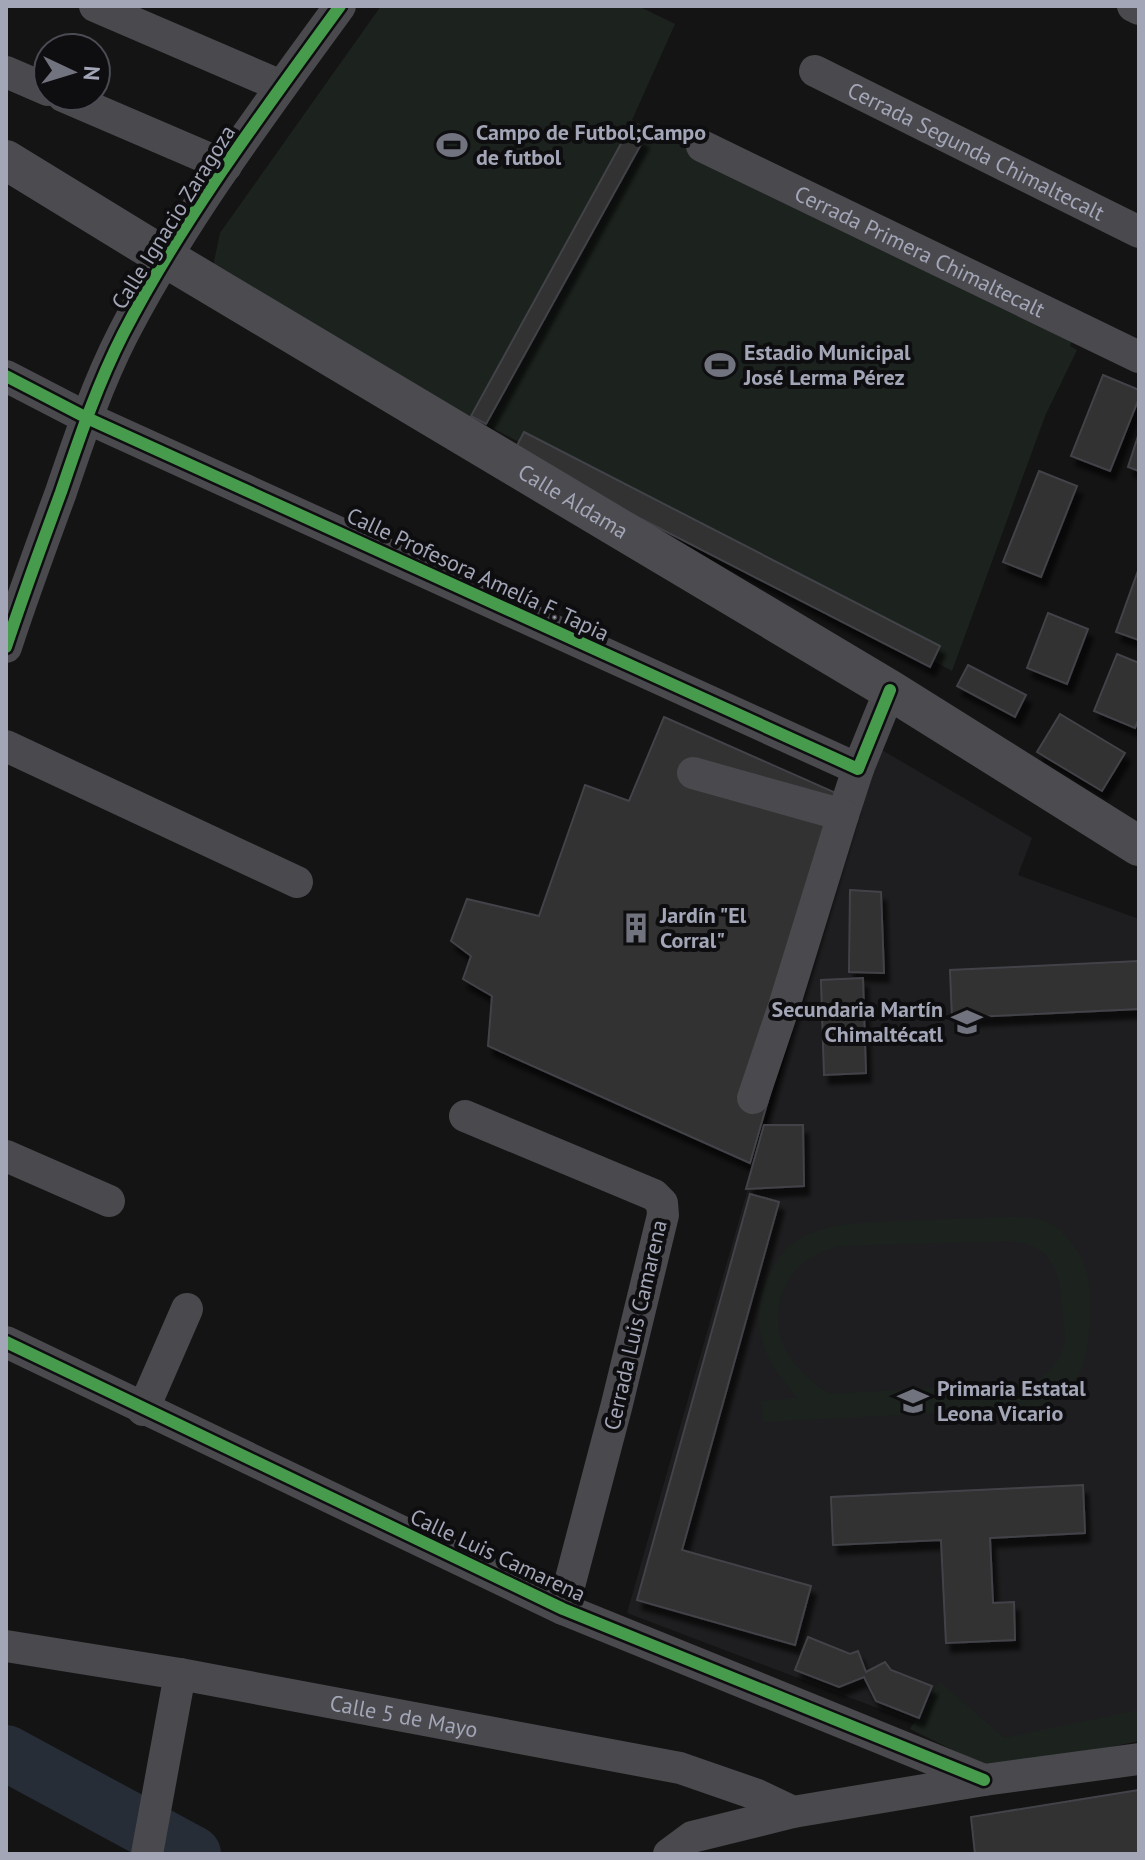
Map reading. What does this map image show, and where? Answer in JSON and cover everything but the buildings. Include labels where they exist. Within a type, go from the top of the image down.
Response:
[{"type":"main road","name":"Calle Aldama","points":[[6,160],[890,690],[1139,846]]},
{"type":"street","points":[[95,6],[281,86]]},
{"type":"street","name":"Calle Ignacio Zaragoza","points":[[7,640],[87,418],[122,336],[166,258],[226,166],[340,6]]},
{"type":"street","points":[[1133,6],[1139,9]]},
{"type":"street","name":"Cerrada Segunda Chimaltecalt","points":[[815,71],[1139,232]]},
{"type":"street","points":[[6,72],[32,83]]},
{"type":"street","points":[[100,112],[226,166]]},
{"type":"street","name":"Cerrada Primera Chimaltecalt","points":[[702,146],[1139,357]]},
{"type":"street","name":"Calle Profesora Amelía F. Tapia","points":[[6,376],[87,418],[858,769]]},
{"type":"street","points":[[753,1098],[858,769],[890,690]]},
{"type":"street","points":[[6,746],[297,882]]},
{"type":"street","points":[[693,773],[843,815]]},
{"type":"street","name":"Cerrada Luis Camarena","points":[[465,1116],[654,1195],[662,1203],[663,1215],[617,1404],[563,1609]]},
{"type":"street","points":[[6,1156],[109,1201]]},
{"type":"street","points":[[143,1410],[187,1309]]},
{"type":"street","name":"Calle Luis Camarena","points":[[6,1342],[563,1609],[984,1780]]},
{"type":"street","name":"Calle 5 de Mayo","points":[[6,1646],[180,1674],[680,1768],[755,1794],[793,1812]]},
{"type":"street","points":[[147,1854],[180,1674]]},
{"type":"street","points":[[669,1854],[692,1837],[793,1812],[984,1780],[1139,1759]]},
{"type":"shaded area","name":"Estadio Municipal José Lerma Pérez","points":[[381,6],[638,6],[675,24],[632,120],[906,259],[1074,335],[1070,346],[1077,350],[1045,416],[952,671],[428,394],[213,267],[220,233]]},
{"type":"shaded area","name":"Primaria Estatal Leona Vicario","points":[[882,750],[1032,838],[1018,875],[1139,919],[1139,1727],[996,1753],[627,1613],[856,810]]},
{"type":"shaded area","points":[[993,1217],[1031,1218],[1049,1223],[1060,1230],[1083,1262],[1089,1286],[1088,1341],[1079,1374],[1065,1390],[1036,1408],[763,1422],[761,1401],[798,1398],[773,1365],[759,1328],[761,1300],[769,1274],[781,1255],[813,1232],[833,1227]],"holes":[[[1010,1241],[1026,1244],[1047,1256],[1058,1277],[1065,1334],[1058,1359],[1035,1382],[829,1394],[798,1367],[781,1341],[778,1320],[785,1287],[805,1261],[821,1252],[839,1246]]]},
{"type":"shaded area","points":[[940,1682],[1004,1738],[1139,1710],[1139,1741],[996,1771],[910,1729]]},
{"type":"waterway","points":[[6,1753],[193,1854]]},
{"type":"cycle path","points":[[6,647],[89,412],[123,334],[198,207],[340,6]]},
{"type":"cycle path","points":[[6,376],[87,418],[858,769],[890,690]]},
{"type":"cycle path","points":[[6,1342],[563,1609],[984,1780]]},
{"type":"place","name":"Campo de Futbol;Campo de futbol","points":[[452,145]]},
{"type":"place","name":"Estadio Municipal José Lerma Pérez","points":[[720,365]]},
{"type":"place","name":"Jardín \"El Corral\"","points":[[636,928]]},
{"type":"place","name":"Secundaria Martín Chimaltécatl","points":[[967,1022]]},
{"type":"place","name":"Primaria Estatal Leona Vicario","points":[[913,1401]]}]
